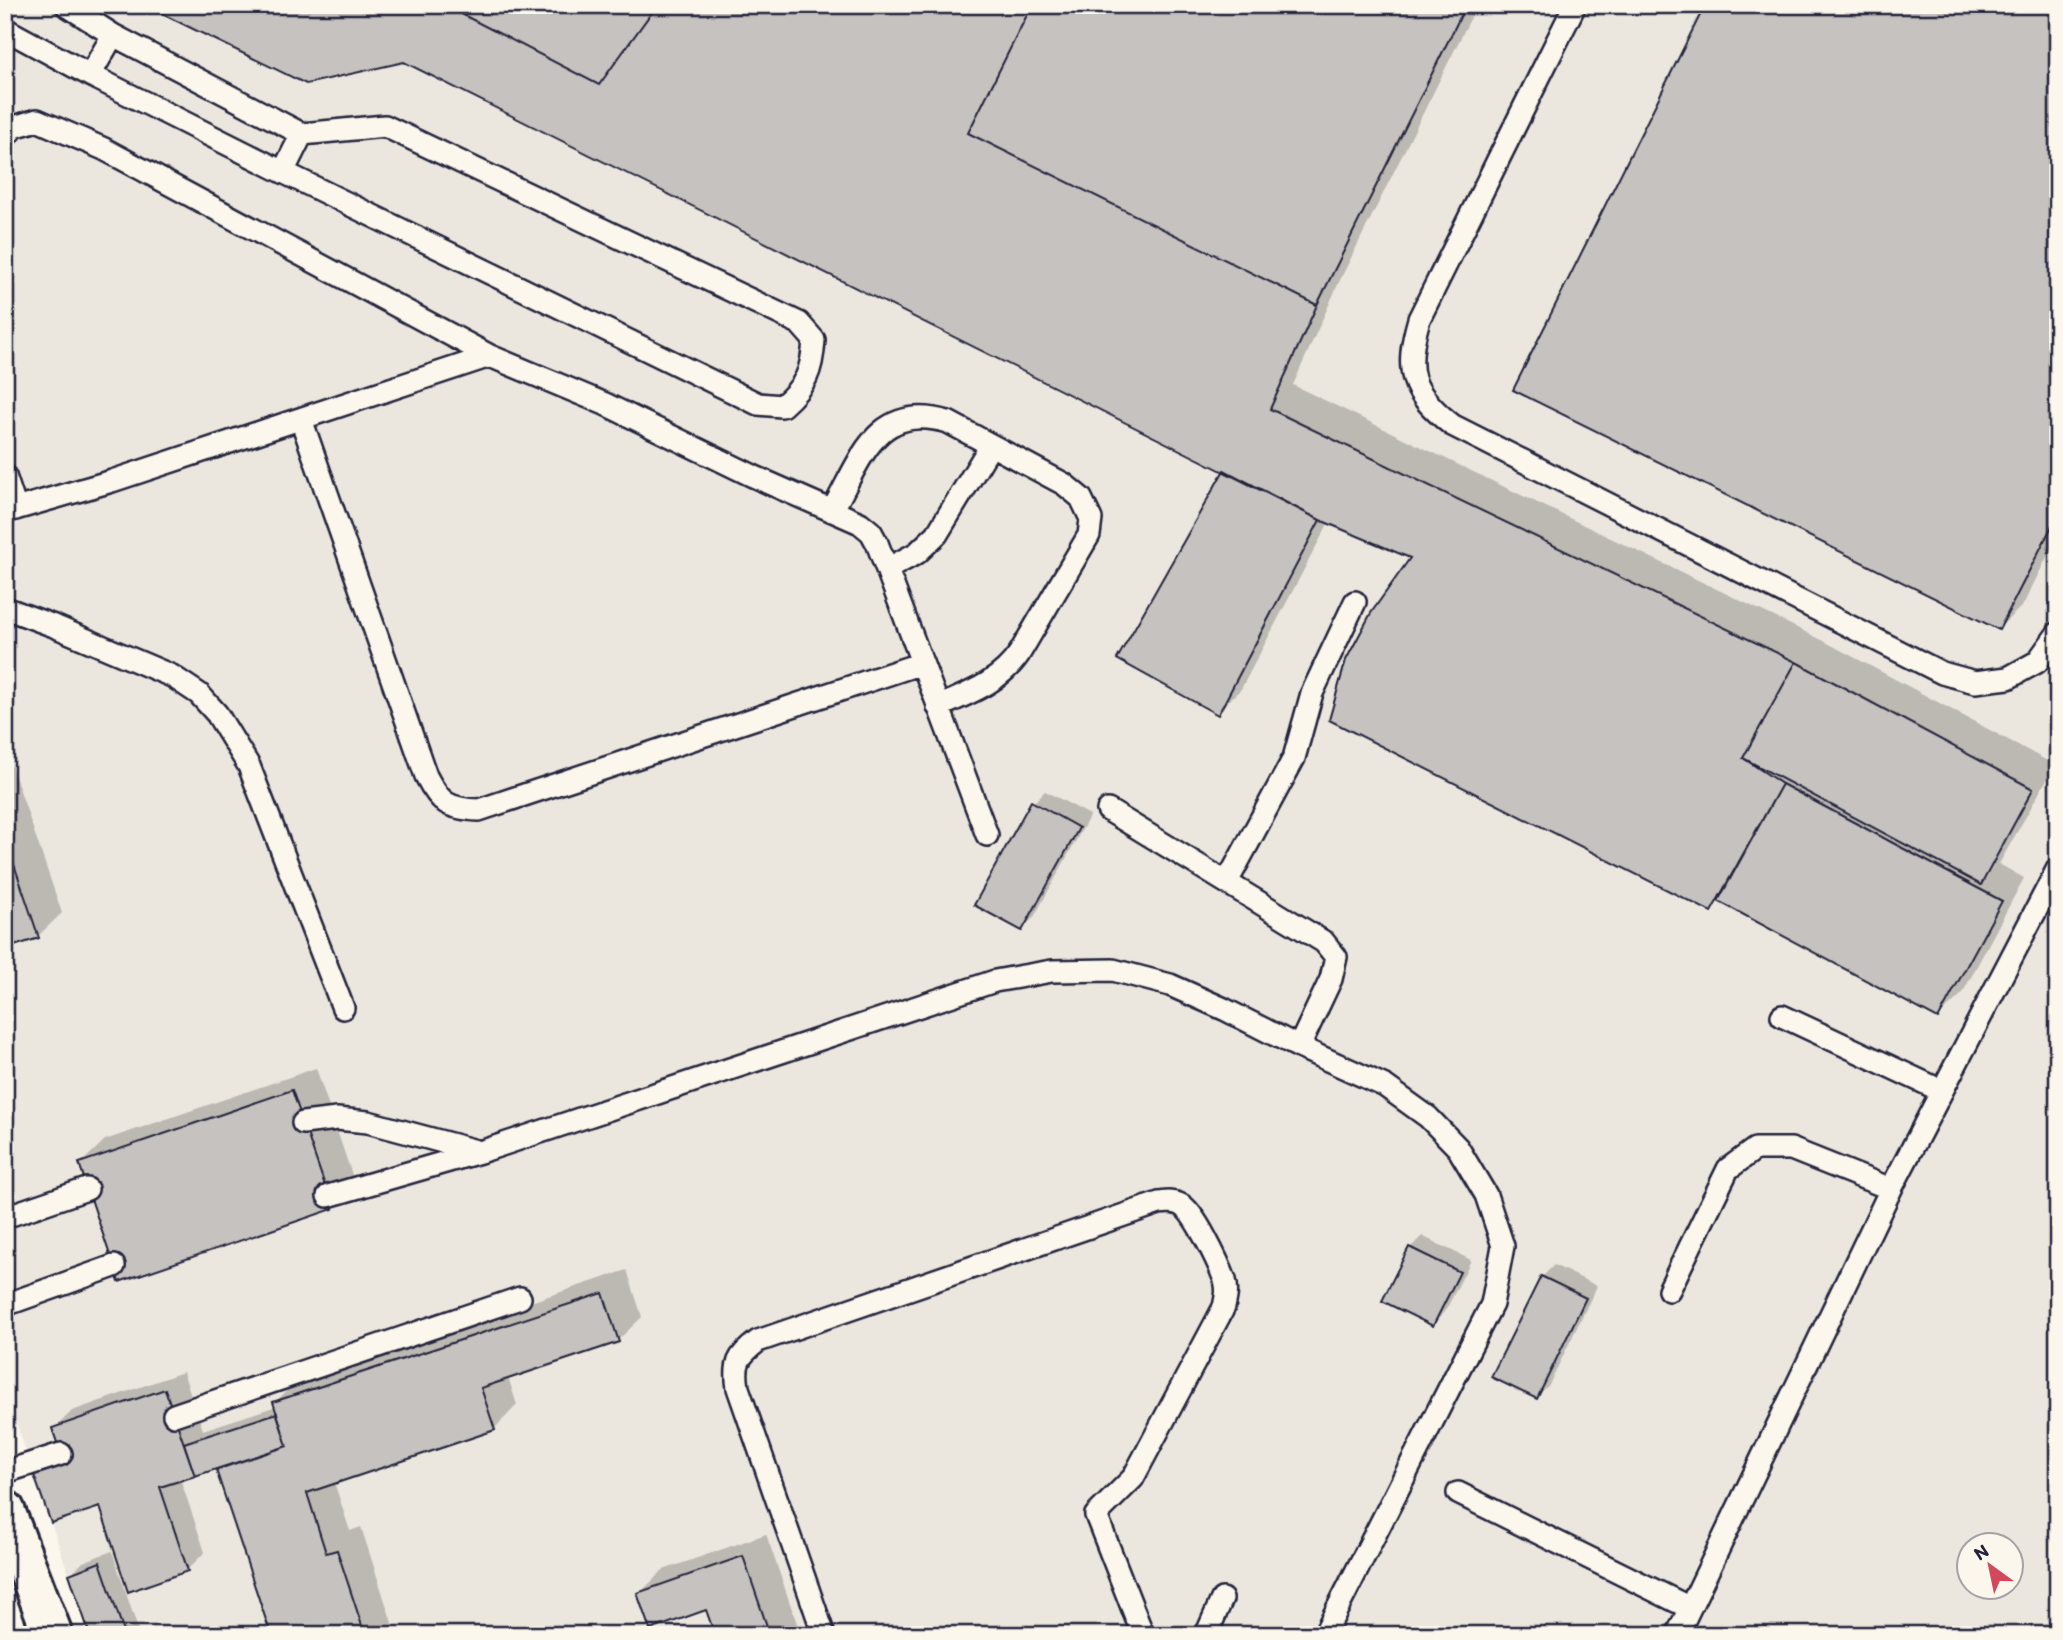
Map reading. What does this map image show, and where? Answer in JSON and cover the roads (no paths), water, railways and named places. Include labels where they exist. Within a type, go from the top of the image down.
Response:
[{"type":"street","points":[[5,1510],[52,1635]]},
{"type":"lane","points":[[5,29],[283,172],[758,404],[782,406],[799,391],[813,363],[814,340],[799,323],[385,126],[302,134],[113,35],[66,5]]},
{"type":"lane","points":[[1575,5],[1419,319],[1410,349],[1411,359],[1414,379],[1428,406],[1452,425],[1942,673],[1975,682],[2008,678],[2037,662],[2058,633]]},
{"type":"lane","points":[[90,75],[113,35]]},
{"type":"lane","points":[[5,137],[14,127],[37,120],[104,149],[490,356],[606,404],[753,476],[860,523],[871,531],[887,569],[987,835]]},
{"type":"lane","points":[[283,172],[302,134]]},
{"type":"lane","points":[[5,476],[11,511],[112,481],[490,356]]},
{"type":"lane","points":[[832,511],[873,438],[906,417],[928,416],[948,422],[1064,484],[1081,498],[1091,519],[1089,535],[1008,671],[938,707]]},
{"type":"lane","points":[[302,419],[426,776],[445,803],[458,809],[479,810],[922,663]]},
{"type":"lane","points":[[887,569],[916,553],[937,534],[991,445]]},
{"type":"lane","points":[[1227,882],[1294,758],[1312,693],[1356,602]]},
{"type":"lane","points":[[5,608],[54,625],[172,676],[199,694],[218,714],[248,766],[343,1008]]},
{"type":"lane","points":[[1108,810],[1324,942],[1336,957],[1331,979],[1299,1047]]},
{"type":"lane","points":[[1676,1635],[1891,1189],[2058,868]]},
{"type":"lane","points":[[328,1196],[480,1152],[995,981],[1052,971],[1112,970],[1170,985],[1385,1086],[1428,1117],[1458,1148],[1486,1195],[1503,1246],[1492,1304],[1324,1635]]},
{"type":"lane","points":[[1782,1016],[1942,1091]]},
{"type":"lane","points":[[303,1123],[337,1119],[368,1122],[480,1152]]},
{"type":"lane","points":[[1669,1290],[1728,1169],[1755,1149],[1791,1149],[1891,1189]]},
{"type":"lane","points":[[5,1217],[87,1189]]},
{"type":"lane","points":[[824,1635],[738,1388],[736,1371],[742,1353],[758,1341],[1159,1203],[1170,1202],[1180,1204],[1196,1220],[1225,1282],[1227,1295],[1224,1307],[1133,1478],[1096,1515],[1143,1635]]},
{"type":"lane","points":[[5,1305],[114,1266]]},
{"type":"lane","points":[[174,1415],[520,1298]]},
{"type":"lane","points":[[5,1472],[61,1454]]},
{"type":"lane","points":[[1458,1493],[1690,1608]]},
{"type":"lane","points":[[5,1568],[36,1590]]},
{"type":"lane","points":[[1206,1635],[1222,1599]]}]
